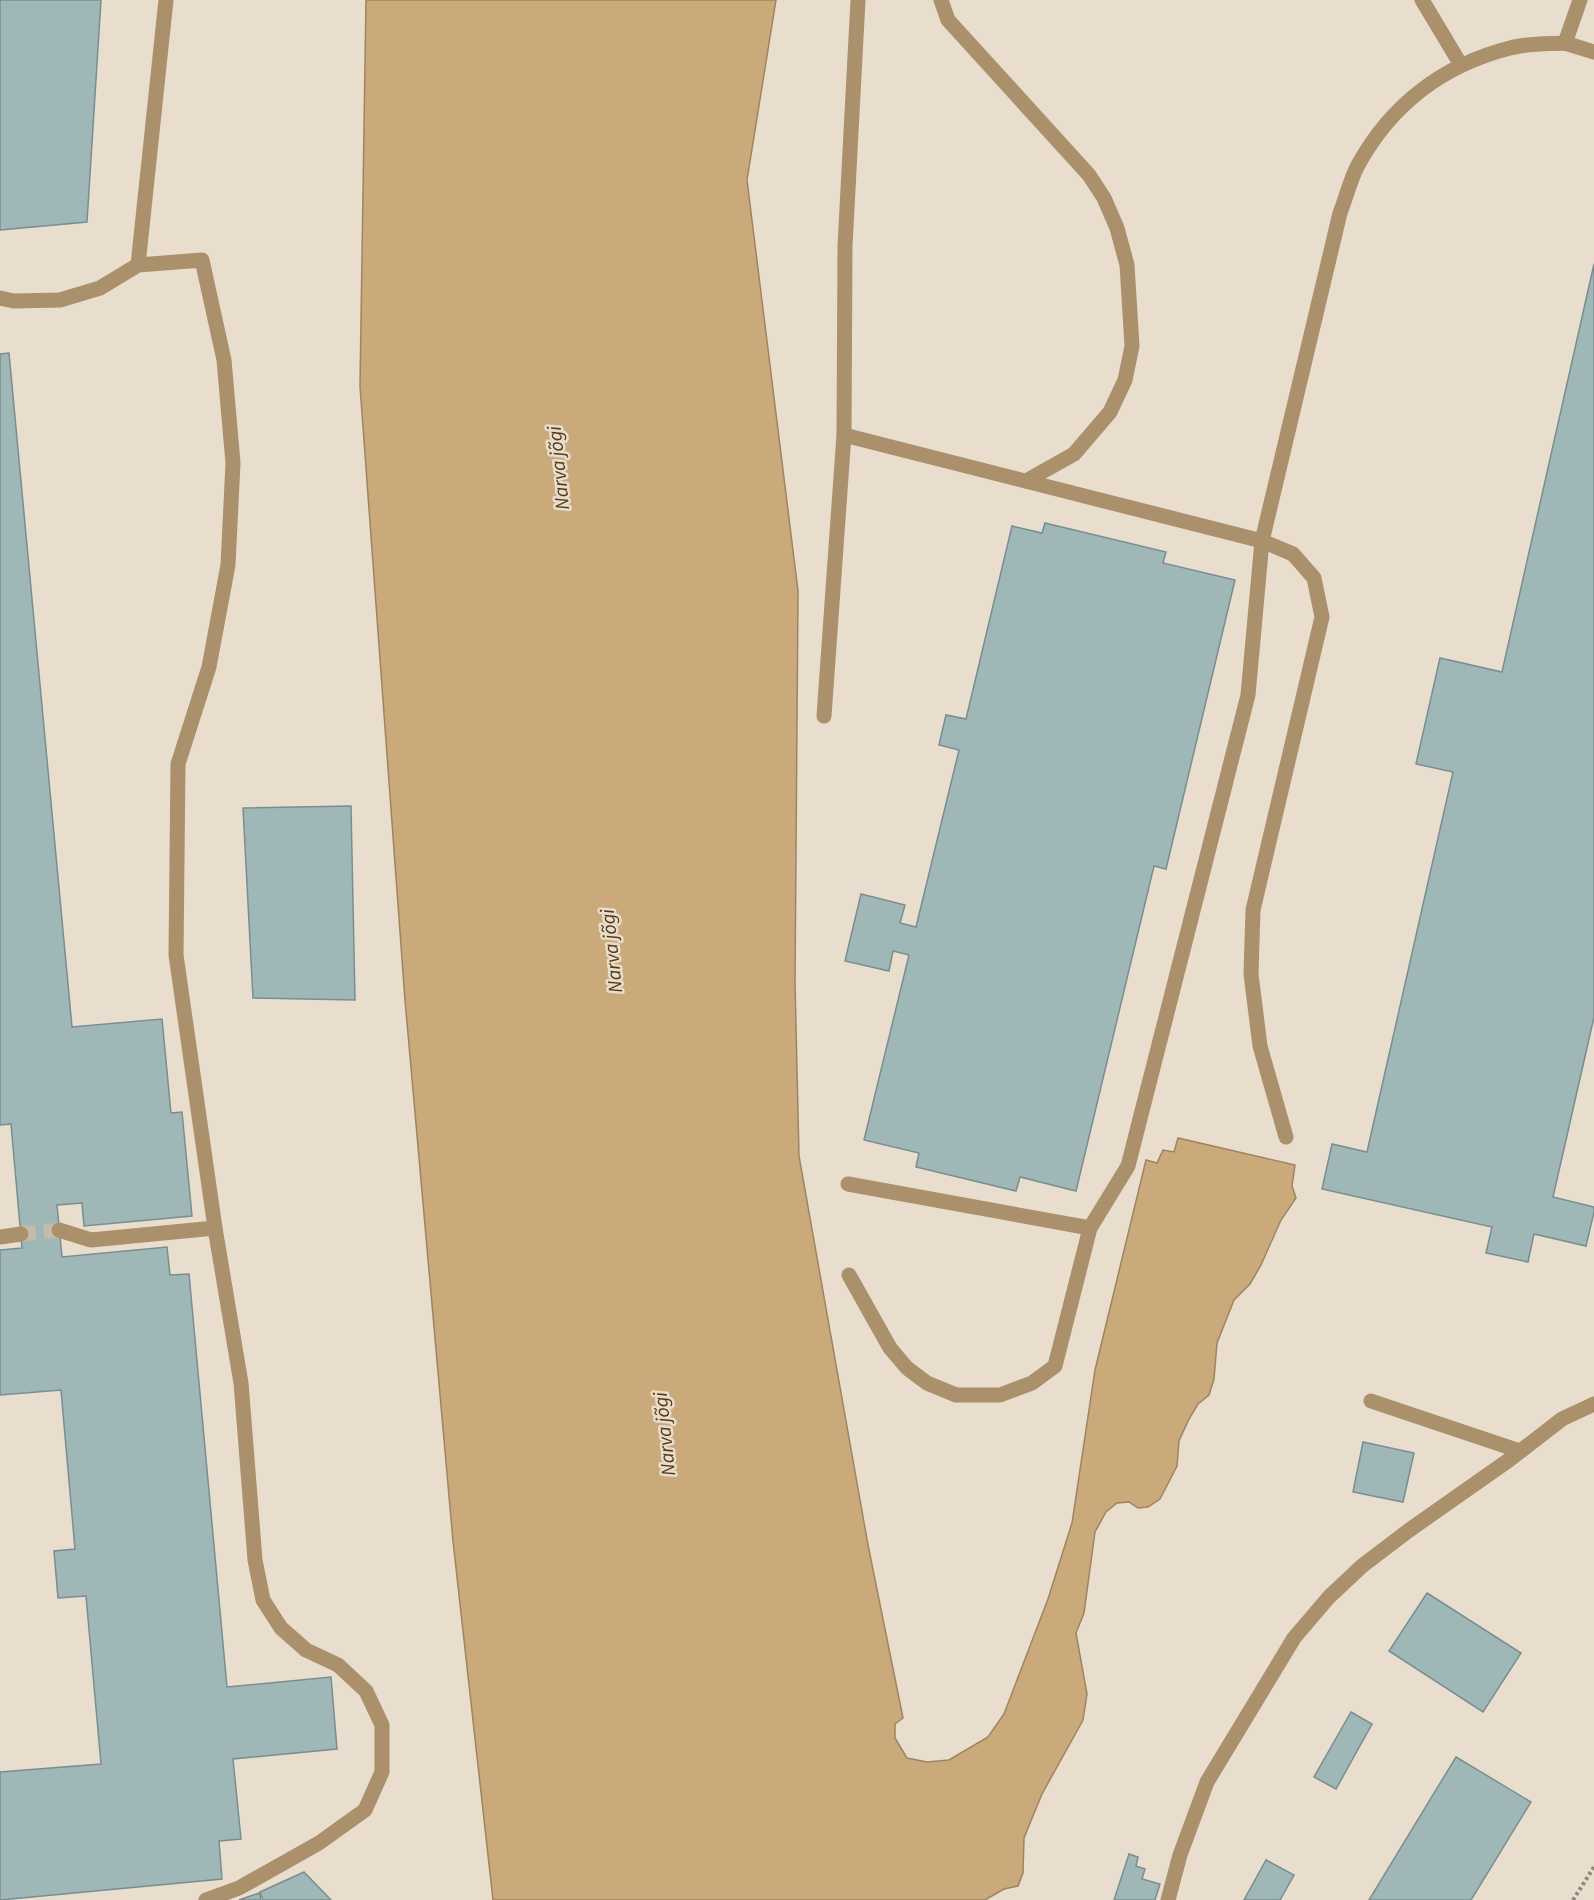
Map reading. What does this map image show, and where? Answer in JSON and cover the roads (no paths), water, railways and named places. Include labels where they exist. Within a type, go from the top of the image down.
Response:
[{"type":"lane","points":[[138,265],[166,0]]},
{"type":"lane","points":[[824,716],[844,435],[845,246],[858,0]]},
{"type":"lane","points":[[941,0],[948,21],[1089,175],[1104,198],[1117,228],[1127,265],[1132,346],[1125,380],[1110,412],[1074,454],[1026,481]]},
{"type":"lane","points":[[1422,0],[1461,65]]},
{"type":"lane","points":[[1565,43],[1580,0]]},
{"type":"lane","points":[[849,1275],[890,1348],[907,1368],[927,1383],[956,1395],[1000,1395],[1032,1383],[1054,1366],[1090,1228],[1128,1166],[1248,695],[1262,541],[1340,213],[1357,167],[1383,125],[1419,91],[1461,65],[1512,47],[1565,43],[1594,52]]},
{"type":"lane","points":[[0,298],[14,302],[60,300],[100,288],[138,265],[202,260],[224,360],[233,463],[228,565],[212,655],[178,764],[176,954],[215,1228],[241,1383],[255,1560],[264,1600],[281,1628],[306,1650],[338,1665],[366,1691],[382,1725],[382,1772],[365,1810],[319,1843],[239,1888],[206,1900]]},
{"type":"lane","points":[[844,435],[1262,541],[1293,554],[1314,578],[1322,617],[1253,910],[1251,974],[1260,1046],[1286,1137]]},
{"type":"lane","points":[[848,1184],[1090,1228]]},
{"type":"lane","points":[[59,1230],[91,1240],[215,1228]]},
{"type":"lane","points":[[0,1237],[21,1234]]},
{"type":"lane","points":[[1371,1401],[1520,1451]]},
{"type":"lane","points":[[1168,1900],[1180,1855],[1207,1782],[1294,1638],[1329,1597],[1362,1566],[1562,1419],[1594,1404]]},
{"type":"water","name":"Narva jõgi","points":[[366,0],[776,0],[747,180],[798,591],[795,982],[799,1156],[868,1545],[903,1718],[895,1724],[895,1738],[907,1758],[927,1762],[949,1760],[988,1737],[1004,1714],[1048,1599],[1072,1523],[1095,1370],[1146,1160],[1157,1163],[1163,1150],[1174,1152],[1178,1138],[1295,1165],[1292,1186],[1296,1198],[1281,1220],[1250,1284],[1234,1300],[1217,1343],[1214,1379],[1209,1395],[1198,1404],[1189,1419],[1179,1441],[1177,1466],[1160,1499],[1148,1507],[1138,1508],[1129,1502],[1117,1503],[1106,1512],[1095,1532],[1084,1613],[1076,1633],[1087,1694],[1083,1720],[1042,1794],[1024,1838],[1023,1873],[1018,1886],[1004,1889],[985,1900],[493,1900],[453,1541],[405,1000],[360,386]]},
{"type":"tunnel","points":[[21,1234],[59,1230]]}]
